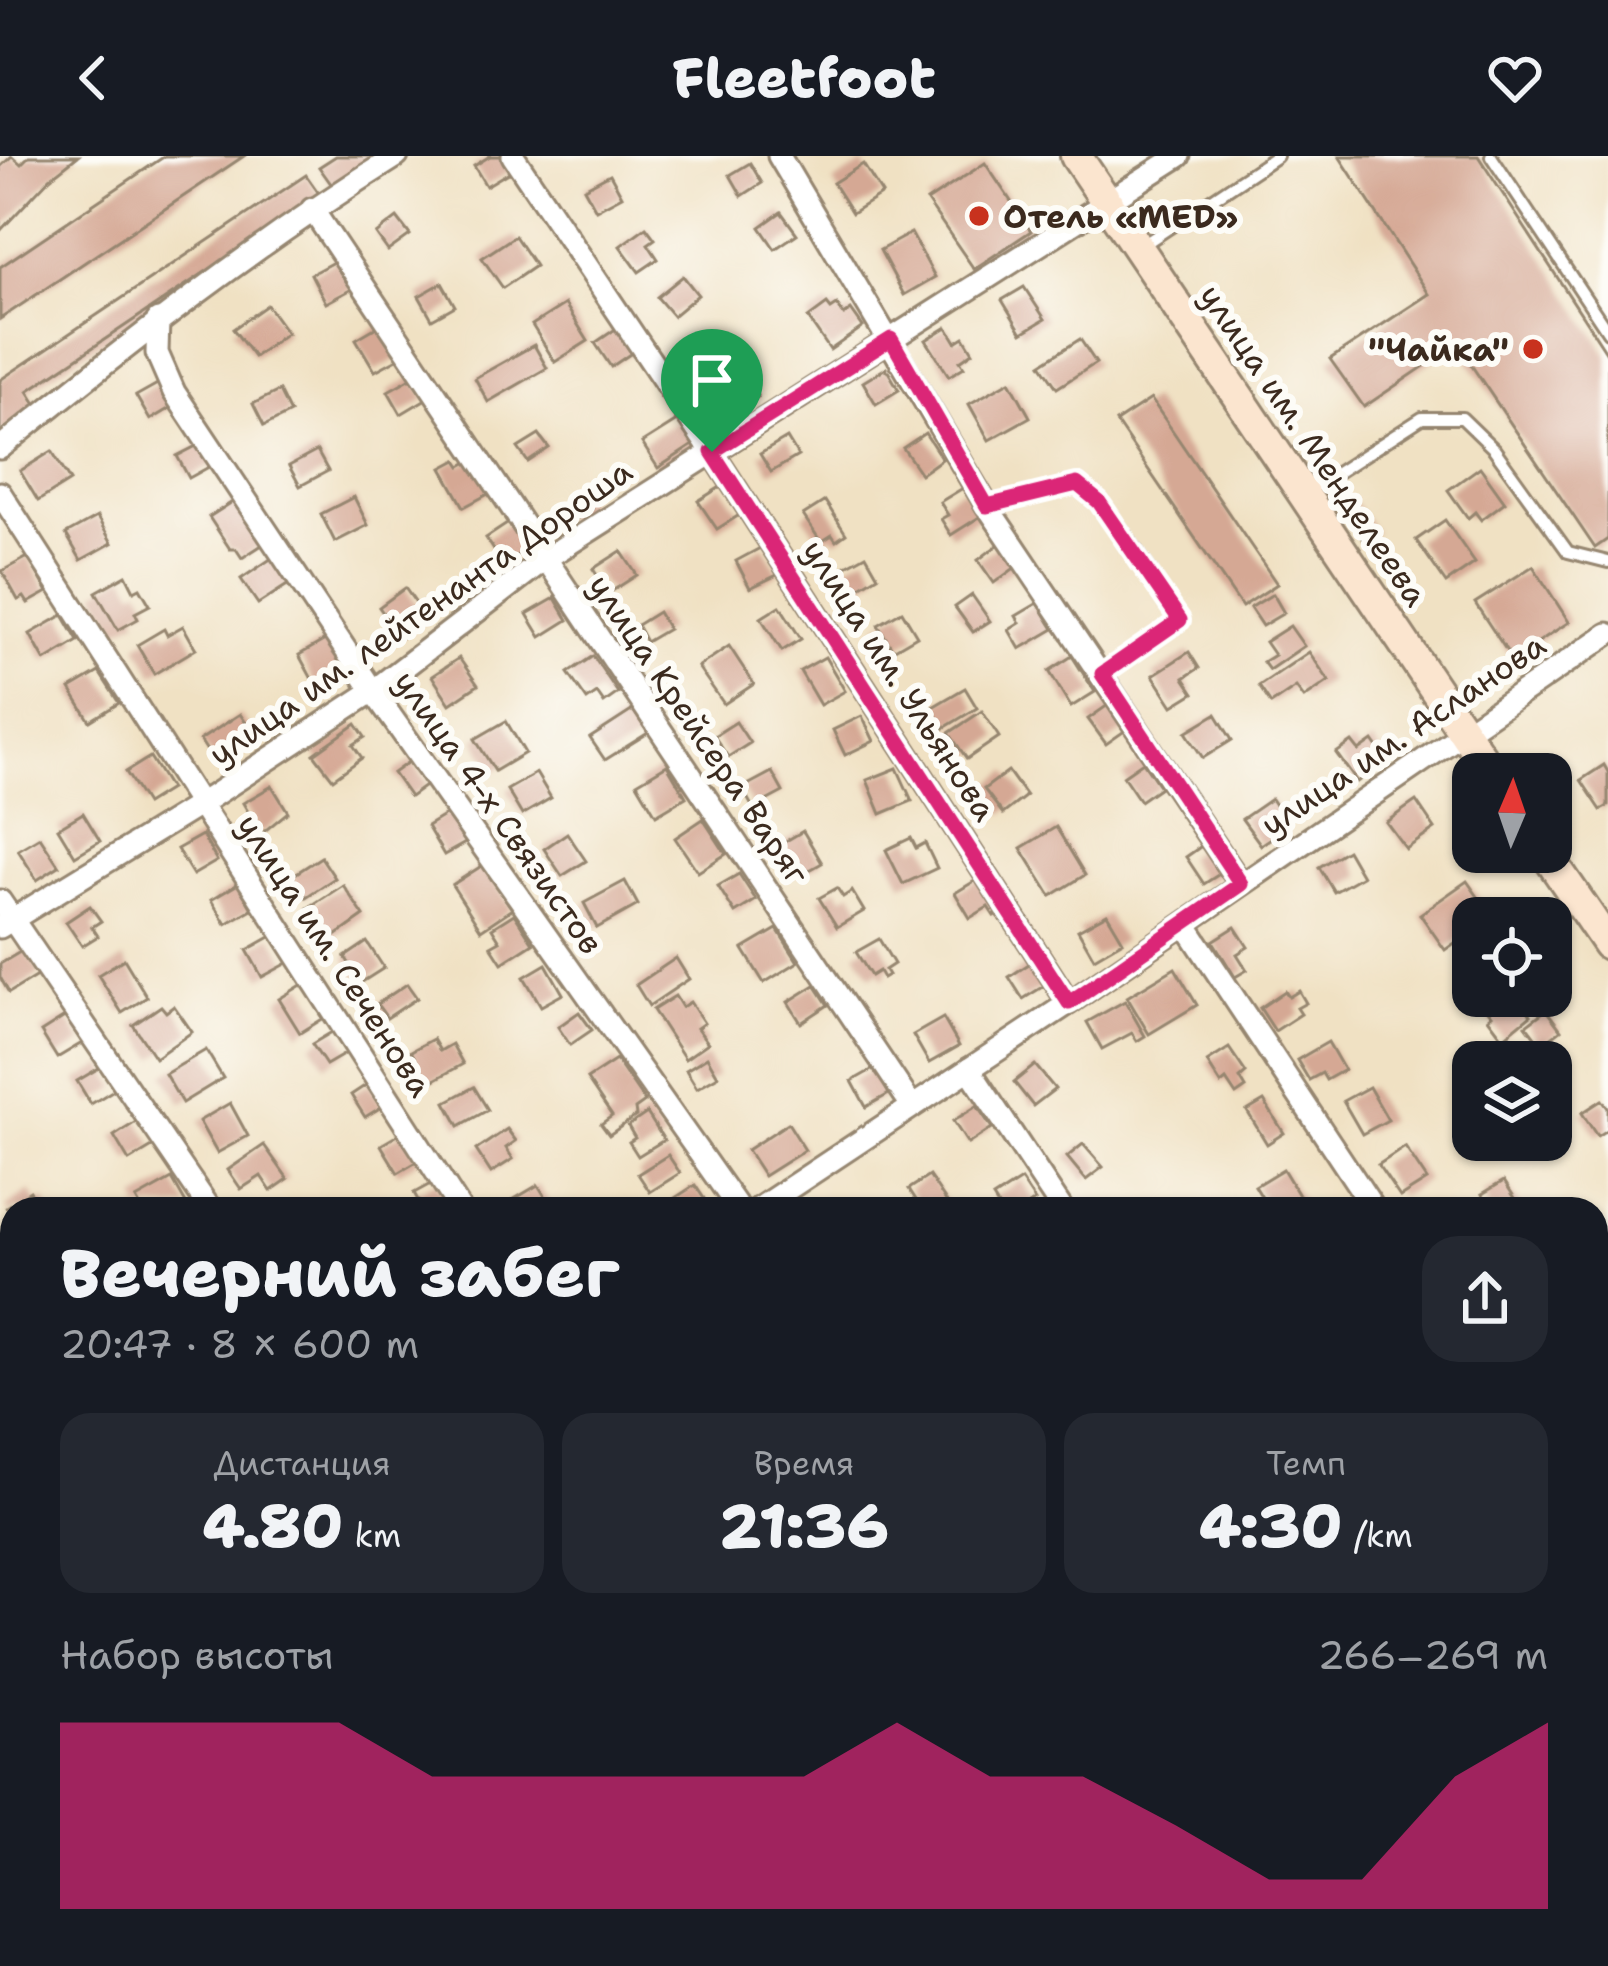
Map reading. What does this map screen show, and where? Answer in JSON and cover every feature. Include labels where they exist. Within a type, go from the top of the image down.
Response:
[{"type":"main road","name":"улица им. Менделеева","points":[[1076,156],[1478,753]]},
{"type":"main road","points":[[1559,873],[1608,944]]},
{"type":"street","points":[[0,448],[158,320],[312,209],[397,156]]},
{"type":"street","name":"улица им. Ульянова","points":[[513,156],[712,452],[1069,1003]]},
{"type":"street","points":[[779,156],[987,506],[1241,884]]},
{"type":"street","name":"улица им. лейтенанта Дороша","points":[[4,916],[199,806],[373,691],[545,559],[1179,156]]},
{"type":"street","name":"улица Крейсера Варяг","points":[[312,209],[912,1106]]},
{"type":"street","name":"улица 4-х Связистов","points":[[158,320],[157,353],[174,392],[373,691],[731,1197]]},
{"type":"street","name":"улица им. Сеченова","points":[[0,494],[452,1197]]},
{"type":"street","name":"улица им. Асланова","points":[[776,1197],[1608,634]]},
{"type":"street","points":[[4,916],[202,1197]]},
{"type":"street","points":[[1185,924],[1366,1197]]},
{"type":"street","points":[[969,1069],[1054,1197]]},
{"type":"lane","points":[[1138,248],[1277,156]]},
{"type":"lane","points":[[1491,156],[1608,332]]},
{"type":"lane","points":[[1304,494],[1422,418],[1462,418],[1494,448],[1568,551],[1608,562]]},
{"type":"lane","points":[[987,506],[1077,484],[1099,502],[1168,600],[1180,620],[1102,674]]},
{"type":"building","points":[[12,156],[21,164],[29,156],[78,156],[0,231],[0,167]]},
{"type":"building","points":[[165,156],[244,156],[0,319],[0,267]]},
{"type":"building","points":[[336,156],[383,156],[334,188],[319,167]]},
{"type":"building","points":[[490,156],[501,156],[511,171],[486,186],[474,166]]},
{"type":"building","name":"\"Чайка\"","points":[[1339,156],[1478,156],[1608,355],[1608,539],[1595,548],[1457,344],[1364,407],[1330,359],[1429,294]]},
{"type":"building","points":[[750,163],[762,183],[742,196],[730,175]]},
{"type":"building","name":"Отель «MED»","points":[[985,163],[1031,231],[974,269],[927,201]]},
{"type":"building","points":[[863,164],[882,194],[852,213],[833,183]]},
{"type":"building","points":[[610,174],[622,196],[596,210],[584,188]]},
{"type":"building","points":[[306,175],[320,195],[28,391],[38,407],[0,433],[0,380]]},
{"type":"building","points":[[781,212],[797,234],[775,249],[760,227]]},
{"type":"building","points":[[397,218],[410,235],[388,251],[376,234]]},
{"type":"building","points":[[646,227],[655,239],[648,244],[658,259],[639,272],[620,246]]},
{"type":"building","points":[[911,233],[935,277],[904,295],[880,250]]},
{"type":"building","points":[[515,236],[535,266],[503,288],[482,258]]},
{"type":"building","points":[[337,260],[352,289],[326,303],[311,274]]},
{"type":"building","points":[[683,276],[698,295],[673,316],[657,297]]},
{"type":"building","points":[[442,283],[455,306],[432,319],[419,296]]},
{"type":"building","points":[[1024,287],[1045,319],[1022,333],[1002,300]]},
{"type":"building","points":[[565,304],[588,341],[555,362],[532,325]]},
{"type":"building","points":[[827,304],[831,309],[837,305],[844,315],[851,310],[863,327],[830,350],[808,318]]},
{"type":"building","points":[[267,305],[287,333],[254,357],[233,329]]},
{"type":"building","points":[[380,325],[399,358],[375,371],[356,339]]},
{"type":"building","points":[[947,327],[956,342],[964,337],[973,352],[960,361],[964,367],[949,376],[926,340]]},
{"type":"building","points":[[617,328],[633,352],[611,367],[595,343]]},
{"type":"building","points":[[1080,339],[1096,363],[1057,388],[1041,364]]},
{"type":"building","points":[[534,345],[547,368],[488,402],[475,378]]},
{"type":"building","points":[[740,368],[758,397],[733,412],[715,383]]},
{"type":"building","points":[[886,368],[899,390],[876,404],[863,382]]},
{"type":"building","points":[[413,377],[426,399],[401,414],[388,391]]},
{"type":"building","points":[[1010,381],[1030,417],[989,440],[969,404]]},
{"type":"building","points":[[161,382],[175,405],[150,420],[136,396]]},
{"type":"building","points":[[279,391],[290,413],[264,426],[253,404]]},
{"type":"building","points":[[1151,399],[1277,584],[1242,607],[1116,422]]},
{"type":"building","points":[[680,419],[696,443],[658,468],[642,443]]},
{"type":"building","points":[[925,433],[942,459],[921,474],[903,448]]},
{"type":"building","points":[[539,435],[549,448],[528,462],[518,448]]},
{"type":"building","points":[[787,438],[798,456],[771,472],[760,454]]},
{"type":"building","points":[[204,442],[216,463],[189,478],[177,456]]},
{"type":"building","points":[[52,451],[70,481],[38,501],[20,471]]},
{"type":"building","points":[[317,451],[328,471],[300,486],[289,466]]},
{"type":"building","points":[[474,459],[492,492],[464,507],[442,468],[457,460],[461,466]]},
{"type":"building","points":[[1480,467],[1505,502],[1481,520],[1475,512],[1468,518],[1448,490]]},
{"type":"building","points":[[722,486],[741,514],[717,529],[698,501]]},
{"type":"building","points":[[963,488],[981,516],[951,535],[941,519],[948,515],[940,502]]},
{"type":"building","points":[[581,493],[592,509],[568,524],[558,507]]},
{"type":"building","points":[[354,497],[368,525],[335,542],[321,514]]},
{"type":"building","points":[[237,499],[265,543],[242,558],[230,549],[209,517]]},
{"type":"building","points":[[825,501],[846,534],[836,541],[832,535],[821,542],[803,515]]},
{"type":"building","points":[[1353,501],[1376,532],[1364,541],[1341,510]]},
{"type":"building","points":[[97,517],[112,543],[81,560],[66,534]]},
{"type":"building","points":[[1445,520],[1475,563],[1446,583],[1416,540]]},
{"type":"building","points":[[510,522],[527,549],[503,564],[486,538]]},
{"type":"building","points":[[999,544],[1016,567],[994,583],[978,560]]},
{"type":"building","points":[[764,546],[779,574],[750,588],[736,561]]},
{"type":"building","points":[[621,551],[637,575],[609,593],[593,569]]},
{"type":"building","points":[[866,555],[878,576],[852,592],[839,570]]},
{"type":"building","points":[[275,556],[292,582],[258,604],[241,579]]},
{"type":"building","points":[[28,557],[48,592],[28,603],[24,597],[18,600],[2,571]]},
{"type":"building","points":[[1533,566],[1569,622],[1512,659],[1475,603]]},
{"type":"building","points":[[126,575],[134,591],[140,588],[150,605],[135,613],[138,619],[118,630],[96,592]]},
{"type":"building","points":[[405,588],[427,619],[401,638],[379,607]]},
{"type":"building","points":[[1273,594],[1284,613],[1262,626],[1250,608]]},
{"type":"building","points":[[972,595],[990,621],[973,632],[955,607]]},
{"type":"building","points":[[555,598],[568,620],[541,637],[527,614]]},
{"type":"building","points":[[1038,603],[1054,629],[1020,649],[1009,630],[1020,623],[1016,616]]},
{"type":"building","points":[[780,606],[801,639],[782,651],[761,618]]},
{"type":"building","points":[[902,611],[917,636],[893,650],[878,625]]},
{"type":"building","points":[[658,612],[668,629],[646,642],[637,625]]},
{"type":"building","points":[[63,615],[78,641],[45,661],[30,634]]},
{"type":"building","points":[[183,626],[196,649],[154,674],[137,645],[164,629],[167,635]]},
{"type":"building","points":[[1290,626],[1304,646],[1269,670],[1263,662],[1274,655],[1265,642]]},
{"type":"building","points":[[332,636],[352,671],[318,690],[299,655]]},
{"type":"building","points":[[729,646],[754,684],[724,704],[698,667]]},
{"type":"building","points":[[1189,652],[1199,668],[1184,678],[1194,693],[1173,706],[1153,675]]},
{"type":"building","points":[[1309,652],[1329,681],[1304,698],[1296,687],[1271,704],[1259,686]]},
{"type":"building","points":[[593,656],[618,693],[604,703],[597,693],[587,700],[568,673]]},
{"type":"building","points":[[1072,656],[1095,692],[1071,707],[1049,671]]},
{"type":"building","points":[[825,657],[845,691],[820,705],[800,671]]},
{"type":"building","points":[[459,658],[478,685],[450,704],[432,676]]},
{"type":"building","points":[[99,672],[119,703],[90,721],[70,689]]},
{"type":"building","points":[[965,688],[977,708],[944,728],[931,708]]},
{"type":"building","points":[[1108,705],[1126,730],[1106,744],[1088,719]]},
{"type":"building","points":[[633,710],[648,733],[605,760],[590,738]]},
{"type":"building","points":[[982,711],[999,737],[967,759],[949,733]]},
{"type":"building","points":[[240,714],[255,736],[215,763],[200,740]]},
{"type":"building","points":[[1216,714],[1232,740],[1203,758],[1186,732]]},
{"type":"building","points":[[862,716],[874,741],[845,755],[833,730]]},
{"type":"building","points":[[506,721],[525,753],[495,771],[475,739]]},
{"type":"building","points":[[736,722],[750,743],[728,757],[714,736]]},
{"type":"building","points":[[356,724],[365,737],[353,745],[362,758],[333,779],[314,754]]},
{"type":"building","points":[[1373,741],[1387,761],[1357,782],[1336,753],[1352,742],[1359,751]]},
{"type":"building","points":[[150,757],[170,789],[146,804],[126,772]]},
{"type":"building","points":[[411,760],[428,784],[410,797],[393,773]]},
{"type":"building","points":[[1143,762],[1160,787],[1140,801],[1123,776]]},
{"type":"building","points":[[667,765],[686,797],[656,815],[637,783]]},
{"type":"building","points":[[1604,765],[1608,806],[1601,810],[1581,780]]},
{"type":"building","points":[[897,768],[912,801],[881,814],[867,780]]},
{"type":"building","points":[[1008,771],[1026,796],[1003,814],[984,789]]},
{"type":"building","points":[[772,772],[783,792],[753,808],[742,788]]},
{"type":"building","points":[[536,773],[551,798],[522,815],[507,790]]},
{"type":"building","points":[[272,786],[288,812],[261,834],[243,803]]},
{"type":"building","points":[[1271,799],[1289,826],[1261,845],[1242,819]]},
{"type":"building","points":[[1416,801],[1435,829],[1406,849],[1386,822]]},
{"type":"building","points":[[450,812],[467,842],[444,855],[427,826]]},
{"type":"building","points":[[83,813],[100,841],[75,856],[58,828]]},
{"type":"building","points":[[703,819],[726,854],[698,872],[675,838]]},
{"type":"building","points":[[1056,827],[1085,875],[1051,896],[1021,848]]},
{"type":"building","points":[[803,831],[822,863],[799,876],[781,844]]},
{"type":"building","points":[[567,833],[586,861],[562,876],[544,849]]},
{"type":"building","points":[[202,835],[217,861],[193,875],[177,849]]},
{"type":"building","points":[[40,837],[59,866],[37,880],[18,850]]},
{"type":"building","points":[[911,838],[916,848],[925,843],[937,868],[903,884],[886,850]]},
{"type":"building","points":[[1203,845],[1221,873],[1204,884],[1186,857]]},
{"type":"building","points":[[1347,850],[1362,876],[1334,892],[1319,867]]},
{"type":"building","points":[[321,857],[335,878],[306,897],[292,876]]},
{"type":"building","points":[[483,865],[512,909],[481,930],[452,885]]},
{"type":"building","points":[[739,874],[756,900],[735,913],[718,886]]},
{"type":"building","points":[[983,876],[1004,910],[994,916],[988,907],[970,918],[955,893]]},
{"type":"building","points":[[625,881],[638,905],[597,928],[584,903]]},
{"type":"building","points":[[1467,881],[1478,897],[1452,897],[1452,945],[1445,950],[1420,914]]},
{"type":"building","points":[[238,884],[252,909],[226,924],[211,900]]},
{"type":"building","points":[[343,885],[364,916],[330,940],[308,908]]},
{"type":"building","points":[[837,888],[843,897],[852,891],[864,911],[837,927],[819,898]]},
{"type":"building","points":[[90,906],[101,921],[92,927],[98,936],[82,946],[66,922]]},
{"type":"building","points":[[514,914],[533,943],[502,963],[491,946],[500,941],[492,928]]},
{"type":"building","points":[[1107,914],[1123,941],[1094,958],[1078,930]]},
{"type":"building","points":[[1235,927],[1248,947],[1237,954],[1247,970],[1235,977],[1213,941]]},
{"type":"building","points":[[777,929],[798,962],[764,983],[743,949]]},
{"type":"building","points":[[272,936],[288,963],[262,977],[247,950]]},
{"type":"building","points":[[879,939],[894,964],[883,978],[879,971],[871,976],[856,952]]},
{"type":"building","points":[[367,942],[384,968],[362,982],[345,957]]},
{"type":"building","points":[[25,949],[40,974],[9,993],[0,977],[0,964]]},
{"type":"building","points":[[676,958],[689,979],[649,1006],[636,985]]},
{"type":"building","points":[[124,959],[147,997],[122,1013],[98,975]]},
{"type":"building","points":[[1032,962],[1047,984],[1023,999],[1009,977]]},
{"type":"building","points":[[546,964],[563,994],[541,1006],[524,977]]},
{"type":"building","points":[[1175,968],[1197,1005],[1149,1034],[1127,997]]},
{"type":"building","points":[[303,984],[324,1018],[300,1033],[279,999]]},
{"type":"building","points":[[407,984],[417,998],[387,1018],[377,1004]]},
{"type":"building","points":[[815,985],[828,1005],[801,1023],[788,1002]]},
{"type":"building","points":[[1285,991],[1289,997],[1299,991],[1306,1003],[1297,1008],[1301,1014],[1275,1031],[1260,1008]]},
{"type":"building","points":[[675,996],[682,1007],[690,1002],[704,1023],[697,1028],[708,1043],[685,1059],[653,1010]]},
{"type":"building","points":[[1125,1001],[1145,1036],[1137,1041],[1132,1033],[1102,1049],[1087,1022]]},
{"type":"building","points":[[161,1006],[166,1012],[174,1006],[192,1032],[155,1058],[133,1025]]},
{"type":"building","points":[[579,1012],[592,1030],[570,1045],[558,1027]]},
{"type":"building","points":[[66,1016],[82,1043],[57,1058],[41,1032]]},
{"type":"building","points":[[1489,1017],[1529,1017],[1503,1038]]},
{"type":"building","points":[[1537,1017],[1551,1017],[1561,1030],[1538,1041],[1526,1025]]},
{"type":"building","points":[[943,1018],[959,1046],[929,1063],[913,1035]]},
{"type":"building","points":[[337,1029],[350,1051],[326,1065],[312,1044]]},
{"type":"building","points":[[433,1039],[440,1051],[452,1044],[463,1064],[429,1083],[411,1051]]},
{"type":"building","points":[[1328,1042],[1344,1070],[1326,1080],[1322,1073],[1309,1080],[1297,1060]]},
{"type":"building","points":[[1229,1048],[1246,1073],[1240,1078],[1246,1088],[1236,1095],[1226,1080],[1221,1084],[1207,1062]]},
{"type":"building","points":[[206,1050],[223,1078],[182,1103],[165,1074]]},
{"type":"building","points":[[707,1057],[718,1076],[697,1088],[686,1070]]},
{"type":"building","points":[[616,1060],[645,1102],[635,1109],[636,1116],[609,1135],[601,1124],[612,1116],[587,1079]]},
{"type":"building","points":[[104,1065],[117,1088],[91,1104],[77,1081]]},
{"type":"building","points":[[1035,1065],[1055,1089],[1033,1106],[1014,1082]]},
{"type":"building","points":[[875,1068],[889,1094],[866,1107],[852,1081]]},
{"type":"building","points":[[369,1083],[383,1106],[365,1117],[351,1095]]},
{"type":"building","points":[[474,1087],[488,1110],[459,1126],[446,1102]]},
{"type":"building","points":[[1369,1087],[1388,1120],[1362,1134],[1343,1101]]},
{"type":"building","points":[[1602,1100],[1608,1108],[1608,1129],[1597,1136],[1582,1113]]},
{"type":"building","points":[[1264,1101],[1284,1133],[1267,1144],[1247,1111]]},
{"type":"building","points":[[230,1103],[248,1136],[217,1153],[199,1121]]},
{"type":"building","points":[[977,1106],[992,1128],[968,1144],[953,1121]]},
{"type":"building","points":[[647,1113],[664,1140],[638,1156],[629,1142],[635,1138],[628,1126]]},
{"type":"building","points":[[139,1120],[154,1146],[129,1161],[114,1136]]},
{"type":"building","points":[[788,1123],[805,1150],[764,1176],[747,1150]]},
{"type":"building","points":[[507,1129],[516,1141],[506,1148],[513,1159],[491,1173],[476,1150]]},
{"type":"building","points":[[403,1132],[420,1160],[398,1173],[381,1145]]},
{"type":"building","points":[[1083,1144],[1103,1167],[1086,1180],[1067,1157]]},
{"type":"building","points":[[264,1145],[288,1179],[271,1191],[261,1176],[241,1189],[228,1170]]},
{"type":"building","points":[[1405,1147],[1427,1180],[1400,1197],[1378,1165]]},
{"type":"building","points":[[668,1155],[680,1173],[650,1192],[638,1174]]},
{"type":"building","points":[[1283,1169],[1300,1197],[1262,1197],[1255,1186]]},
{"type":"building","points":[[929,1176],[943,1197],[914,1197],[909,1189]]},
{"type":"building","points":[[172,1179],[182,1197],[140,1197]]},
{"type":"building","points":[[1021,1180],[1032,1197],[995,1197]]},
{"type":"building","points":[[436,1181],[445,1197],[416,1197],[414,1193]]},
{"type":"building","points":[[1504,1181],[1514,1197],[1484,1197]]},
{"type":"building","points":[[538,1185],[546,1197],[518,1197]]},
{"type":"building","points":[[695,1185],[703,1197],[677,1197]]},
{"type":"place","name":"Отель «MED»","points":[[979,216]]},
{"type":"place","name":"\"Чайка\"","points":[[1533,349]]},
{"type":"route","points":[[891,339],[987,506],[1077,484],[1099,502],[1180,620],[1102,674],[1241,884],[1069,1003],[712,452],[891,339]]}]
